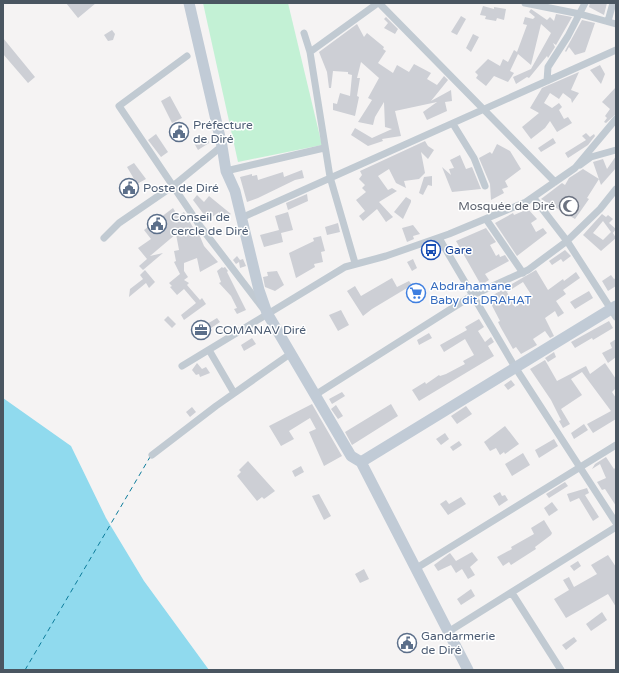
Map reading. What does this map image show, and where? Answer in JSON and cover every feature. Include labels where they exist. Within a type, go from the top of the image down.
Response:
[{"type":"main road","points":[[189,3],[222,146],[226,171],[236,191],[241,218],[259,290],[267,313],[351,456],[361,462],[468,670]]},
{"type":"main road","points":[[361,462],[515,367],[614,311]]},
{"type":"street","points":[[310,52],[378,3],[485,109],[555,182]]},
{"type":"street","points":[[525,3],[558,6],[616,24]]},
{"type":"street","points":[[547,81],[548,67],[568,36],[585,3]]},
{"type":"street","points":[[608,21],[613,3]]},
{"type":"street","points":[[304,33],[310,52],[324,148],[330,177],[355,263]]},
{"type":"street","points":[[241,218],[616,50]]},
{"type":"street","points":[[187,56],[119,106],[200,226],[267,313]]},
{"type":"street","points":[[575,168],[616,119]]},
{"type":"street","points":[[453,124],[474,158],[485,186]]},
{"type":"street","points":[[104,238],[119,223],[173,186],[222,146]]},
{"type":"street","points":[[226,171],[324,148]]},
{"type":"street","points":[[182,366],[345,267],[355,263],[386,256],[439,238],[526,202],[591,157],[616,150]]},
{"type":"street","points":[[315,395],[473,295],[523,273],[567,241],[600,209],[616,189]]},
{"type":"street","points":[[533,197],[567,241],[614,311]]},
{"type":"street","points":[[486,219],[523,273]]},
{"type":"street","points":[[439,238],[515,367],[616,523]]},
{"type":"street","points":[[209,350],[234,393]]},
{"type":"street","points":[[152,455],[234,393],[290,354]]},
{"type":"street","points":[[415,569],[616,445]]},
{"type":"street","points":[[448,632],[616,527]]},
{"type":"street","points":[[512,593],[561,670]]},
{"type":"green space","points":[[203,3],[288,3],[322,145],[238,162]]},
{"type":"water","points":[[3,398],[71,446],[106,518],[144,581],[209,670],[3,670]]},
{"type":"building","points":[[66,3],[96,3],[78,18]]},
{"type":"building","points":[[590,3],[607,3],[604,15],[589,7]]},
{"type":"building","points":[[483,6],[494,9],[494,7],[506,9],[504,20],[497,18],[496,21],[485,19],[486,16],[480,15]]},
{"type":"building","points":[[531,9],[547,20],[550,17],[554,21],[556,14],[572,17],[556,45],[553,43],[555,47],[548,58],[547,56],[529,78],[527,77],[516,84],[513,77],[531,69],[551,33],[541,24],[531,65],[518,54],[510,71],[514,73],[508,82],[494,76],[486,86],[476,78],[478,75],[475,72],[488,59],[500,66],[503,59],[508,62],[514,50],[517,52],[527,25],[523,24],[525,17],[533,19],[535,17],[529,12]]},
{"type":"building","points":[[461,16],[466,19],[457,35],[451,32]]},
{"type":"building","points":[[386,17],[398,29],[395,34],[384,28],[388,23],[384,19]]},
{"type":"building","points":[[582,20],[595,23],[585,52],[575,55],[569,47],[566,52],[565,51]]},
{"type":"building","points":[[357,24],[364,37],[367,33],[384,47],[383,49],[386,51],[378,63],[393,73],[397,65],[409,72],[414,64],[431,73],[427,79],[437,85],[444,76],[448,80],[431,101],[451,90],[452,101],[445,102],[447,111],[427,120],[423,112],[437,102],[395,111],[401,136],[382,139],[383,141],[368,146],[351,135],[355,128],[372,138],[392,129],[385,127],[384,102],[375,117],[373,125],[358,122],[372,100],[368,98],[379,78],[361,62],[357,78],[360,78],[357,96],[359,97],[355,116],[333,110],[333,103],[337,104],[340,93],[350,96],[352,75],[348,74],[348,72],[333,71],[331,88],[329,88],[327,72],[319,52]]},
{"type":"building","points":[[112,30],[115,34],[113,40],[108,41],[104,35]]},
{"type":"building","points":[[473,34],[479,37],[471,52],[466,48]]},
{"type":"building","points":[[3,38],[35,77],[28,83],[3,54]]},
{"type":"building","points":[[600,65],[605,74],[601,84],[590,70]]},
{"type":"building","points":[[579,72],[571,90],[579,93],[572,103],[571,99],[563,93],[559,99],[550,93],[544,103],[552,108],[559,103],[562,107],[559,110],[564,119],[568,117],[572,123],[557,132],[550,121],[545,128],[531,139],[522,127],[539,113],[530,108],[542,88]]},
{"type":"building","points":[[616,87],[616,114],[606,123],[604,122],[607,118],[605,116],[610,109],[602,102]]},
{"type":"building","points":[[170,96],[182,118],[172,123],[161,101]]},
{"type":"building","points":[[586,133],[590,137],[594,134],[595,136],[588,145],[568,158],[565,153],[586,140],[582,136]]},
{"type":"building","points":[[156,134],[168,152],[161,157],[148,140]]},
{"type":"building","points":[[206,136],[209,143],[198,150],[194,143]]},
{"type":"building","points":[[553,138],[556,143],[541,152],[538,148]]},
{"type":"building","points":[[425,141],[428,146],[434,150],[428,159],[421,152],[425,173],[419,179],[404,181],[406,188],[396,183],[389,169],[378,176],[388,190],[392,188],[397,191],[379,202],[393,217],[386,222],[377,209],[363,221],[359,216],[365,211],[356,200],[366,192],[362,188],[365,185],[359,179],[362,175],[360,171]]},
{"type":"building","points":[[497,144],[510,151],[521,169],[505,181],[508,187],[502,189],[504,193],[491,200],[490,184],[479,158],[490,152],[492,154]]},
{"type":"building","points":[[460,155],[466,169],[472,167],[481,189],[452,192],[442,167],[451,175],[449,169],[454,168],[450,160]]},
{"type":"building","points":[[616,156],[616,168],[601,185],[593,162],[603,159],[607,169]]},
{"type":"building","points":[[134,163],[146,179],[137,184],[127,167]]},
{"type":"building","points":[[583,169],[599,179],[587,198],[589,199],[575,219],[541,199],[562,183],[565,185],[569,178]]},
{"type":"building","points":[[302,170],[304,178],[295,180],[247,202],[240,177],[252,174],[252,176],[257,175],[258,180],[283,172],[284,177]]},
{"type":"building","points":[[432,176],[432,186],[428,185],[423,195],[419,193],[424,177]]},
{"type":"building","points":[[307,194],[308,201],[288,210],[286,203]]},
{"type":"building","points":[[197,195],[204,202],[209,196],[231,214],[220,219],[219,212],[208,220],[193,200]]},
{"type":"building","points":[[406,197],[411,200],[411,202],[403,219],[394,212]]},
{"type":"building","points":[[173,208],[178,216],[184,212],[194,229],[197,230],[197,234],[199,234],[204,246],[218,262],[200,272],[197,258],[184,263],[184,271],[188,277],[184,280],[189,283],[187,285],[200,300],[202,298],[206,304],[184,320],[181,315],[196,303],[184,289],[177,295],[170,287],[172,286],[169,283],[180,274],[174,262],[176,261],[174,251],[179,250],[176,234],[150,256],[163,253],[143,270],[139,266],[147,259],[138,248],[151,239],[144,230]]},
{"type":"building","points":[[528,209],[537,219],[531,223],[536,232],[543,228],[547,233],[517,256],[495,223],[513,213],[514,215]]},
{"type":"building","points":[[288,212],[293,230],[281,233],[283,242],[264,247],[260,235],[279,230],[275,216]]},
{"type":"building","points":[[602,214],[606,217],[608,215],[613,219],[609,223],[616,229],[613,233],[616,238],[601,251],[583,235]],"holes":[[[603,221],[611,232],[603,240],[593,233]]]},
{"type":"building","points":[[338,223],[340,232],[327,235],[325,227]]},
{"type":"building","points":[[413,225],[420,234],[413,236],[414,239],[407,242],[402,228]]},
{"type":"building","points":[[486,228],[496,242],[490,245],[496,256],[499,254],[500,257],[505,255],[509,261],[485,274],[489,280],[481,285],[456,241]]},
{"type":"building","points":[[321,236],[325,251],[321,252],[323,262],[314,264],[315,267],[296,278],[289,253],[314,241],[313,238]]},
{"type":"building","points":[[565,250],[571,256],[563,262],[561,259],[552,265],[549,261]]},
{"type":"building","points":[[237,256],[240,260],[243,259],[246,266],[240,268],[239,262],[236,264],[233,260]]},
{"type":"building","points":[[413,259],[417,268],[412,271],[407,262]]},
{"type":"building","points":[[222,267],[225,267],[228,271],[227,272],[246,310],[237,314],[234,309],[237,308],[231,296],[219,283],[221,282],[217,271]]},
{"type":"building","points":[[145,270],[155,282],[149,288],[146,283],[129,297],[130,289],[143,279],[140,275]]},
{"type":"building","points":[[536,270],[548,290],[576,272],[580,278],[563,290],[566,294],[556,301],[564,313],[558,317],[555,311],[545,318],[554,336],[550,338],[545,331],[533,339],[537,345],[521,354],[516,347],[513,349],[498,322],[500,321],[488,298]],"holes":[[[523,282],[532,296],[515,307],[507,292]]]},
{"type":"building","points":[[277,271],[284,285],[275,291],[265,287],[263,277],[268,276],[267,272]]},
{"type":"building","points":[[611,275],[614,279],[616,278],[616,286],[608,291],[602,281]]},
{"type":"building","points":[[392,278],[397,287],[409,281],[412,285],[363,316],[347,291],[355,286],[361,296]]},
{"type":"building","points":[[589,291],[593,298],[575,309],[570,302]]},
{"type":"building","points":[[341,310],[349,325],[338,331],[329,315]]},
{"type":"building","points":[[168,316],[176,324],[172,328],[164,320]]},
{"type":"building","points":[[217,318],[220,322],[205,332],[202,327]]},
{"type":"building","points":[[479,319],[484,327],[478,331],[485,342],[491,337],[494,342],[488,346],[494,356],[419,401],[412,390],[425,382],[426,384],[439,375],[446,374],[465,364],[463,361],[474,355],[465,339],[444,352],[440,345],[467,330],[465,327]]},
{"type":"building","points":[[609,321],[613,328],[593,340],[592,338],[575,348],[571,342]]},
{"type":"building","points":[[199,324],[203,331],[196,335],[192,328]]},
{"type":"building","points":[[429,333],[432,338],[419,345],[417,340]]},
{"type":"building","points":[[252,338],[256,344],[244,351],[241,345]]},
{"type":"building","points":[[616,339],[616,357],[608,363],[602,353],[612,348],[610,343]]},
{"type":"building","points":[[554,352],[556,357],[548,362],[545,358]]},
{"type":"building","points":[[545,360],[557,381],[586,366],[590,374],[605,363],[616,379],[616,388],[612,392],[616,398],[616,419],[593,433],[587,424],[611,411],[582,372],[571,379],[582,395],[561,409],[570,424],[563,428],[559,421],[561,420],[551,400],[530,369]]},
{"type":"building","points":[[197,363],[202,369],[206,367],[210,373],[200,377],[199,374],[196,375],[192,370]]},
{"type":"building","points":[[511,380],[515,385],[508,390],[504,385]]},
{"type":"building","points":[[342,392],[345,396],[332,404],[329,399]]},
{"type":"building","points":[[312,404],[342,456],[324,466],[309,432],[316,429],[310,418],[289,431],[294,439],[281,446],[269,426]]},
{"type":"building","points":[[391,404],[398,416],[352,445],[345,432]]},
{"type":"building","points":[[336,405],[343,416],[338,419],[331,409]]},
{"type":"building","points":[[466,406],[472,414],[457,424],[451,416]]},
{"type":"building","points":[[192,407],[196,412],[190,417],[186,412]]},
{"type":"building","points":[[584,424],[588,430],[574,439],[571,433]]},
{"type":"building","points":[[505,426],[519,444],[505,454],[504,452],[500,455],[496,448],[490,451],[484,442]]},
{"type":"building","points":[[445,433],[449,439],[441,445],[436,439]]},
{"type":"building","points":[[554,439],[558,446],[539,458],[535,450]]},
{"type":"building","points":[[459,441],[462,445],[453,451],[450,447]]},
{"type":"building","points":[[523,453],[530,465],[512,476],[505,464]]},
{"type":"building","points":[[606,457],[614,469],[616,467],[616,506],[605,489],[602,490],[597,482],[606,478],[600,464],[592,469],[595,464]]},
{"type":"building","points":[[248,461],[275,491],[264,499],[262,497],[257,501],[237,476],[241,472],[239,470]]},
{"type":"building","points":[[301,466],[304,472],[295,477],[292,471]]},
{"type":"building","points":[[565,482],[568,486],[549,498],[546,494]]},
{"type":"building","points":[[587,488],[589,493],[585,495],[599,517],[593,521],[579,498],[570,502],[567,494]]},
{"type":"building","points":[[500,492],[502,496],[505,495],[508,500],[499,506],[493,496]]},
{"type":"building","points":[[319,494],[331,516],[324,520],[312,496]]},
{"type":"building","points":[[461,497],[466,504],[448,515],[440,504],[446,500],[449,504]]},
{"type":"building","points":[[552,502],[558,510],[549,516],[544,508]]},
{"type":"building","points":[[544,520],[552,533],[551,535],[535,547],[536,549],[511,565],[509,562],[503,566],[497,557],[534,534],[531,528]]},
{"type":"building","points":[[472,552],[478,560],[470,567],[475,575],[468,579],[462,569],[456,573],[451,565],[438,571],[434,565],[450,553],[456,561]]},
{"type":"building","points":[[608,555],[616,567],[616,607],[608,594],[566,618],[554,599],[569,590],[563,580],[569,577],[574,587],[597,574],[591,565]]},
{"type":"building","points":[[578,561],[581,566],[574,571],[570,566]]},
{"type":"building","points":[[364,569],[369,579],[360,583],[355,574]]},
{"type":"building","points":[[471,589],[475,596],[461,605],[457,599]]},
{"type":"building","points":[[602,612],[607,620],[591,631],[586,624]]},
{"type":"building","points":[[574,637],[577,641],[566,650],[562,645]]},
{"type":"ferry route","points":[[25,670],[150,457]]},
{"type":"place","name":"Préfecture de Diré","points":[[179,132]]},
{"type":"place","name":"Poste de Diré","points":[[129,188]]},
{"type":"place","name":"Mosquée de Diré","points":[[569,206]]},
{"type":"place","name":"Conseil de cercle de Diré","points":[[157,224]]},
{"type":"place","name":"Gare","points":[[431,250]]},
{"type":"place","name":"Abdrahamane Baby dit DRAHAT","points":[[416,293]]},
{"type":"place","name":"COMANAV Diré","points":[[201,330]]},
{"type":"place","name":"Gandarmerie de Diré","points":[[407,643]]}]
